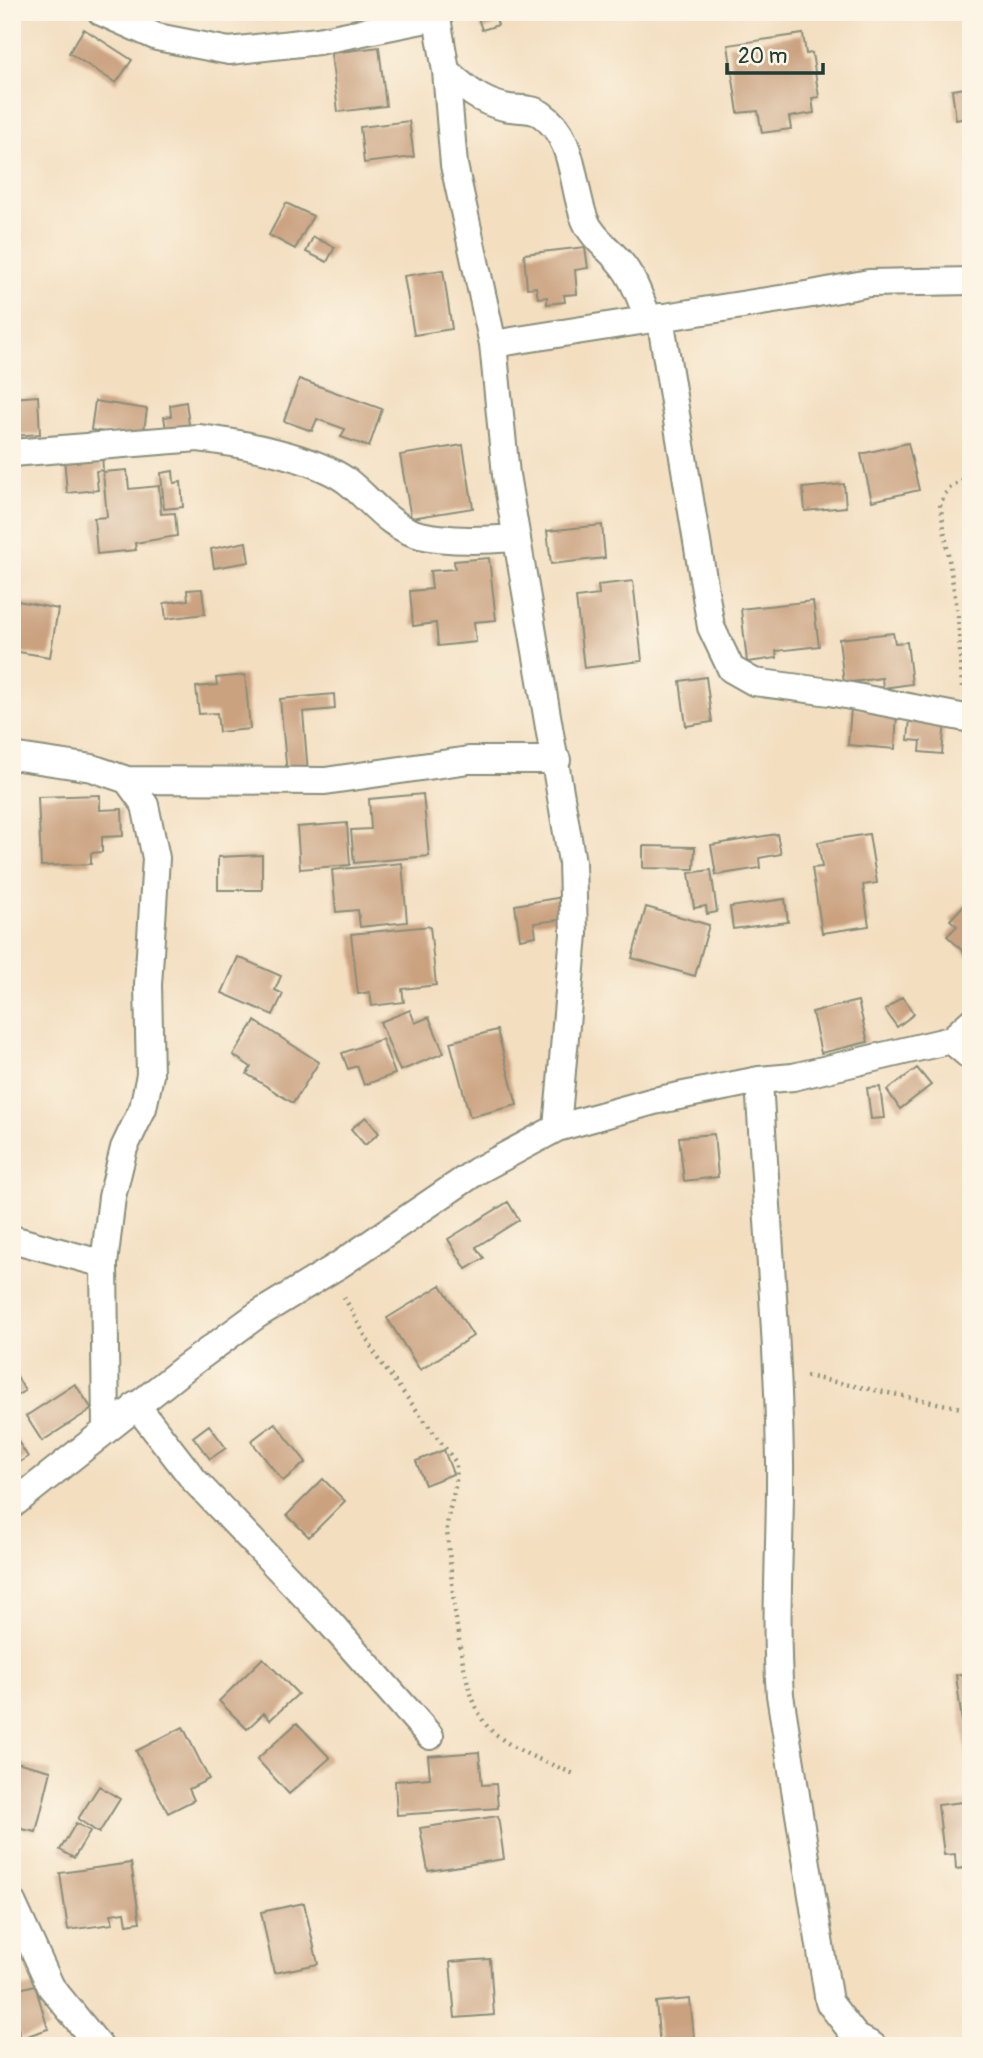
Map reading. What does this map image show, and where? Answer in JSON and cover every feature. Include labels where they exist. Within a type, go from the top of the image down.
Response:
[{"type":"street","points":[[101,12],[157,37],[229,51],[318,41],[437,14],[446,71],[454,165],[494,344],[506,475],[557,760],[572,862],[574,934],[557,1128]]},
{"type":"street","points":[[446,71],[474,97],[505,107],[539,112],[556,128],[569,154],[585,221],[637,288],[654,318],[711,627],[730,669],[754,682],[830,692],[966,718]]},
{"type":"street","points":[[494,344],[869,283],[971,281]]},
{"type":"street","points":[[12,453],[198,438],[224,441],[313,464],[346,480],[395,524],[419,535],[517,538]]},
{"type":"street","points":[[12,756],[92,768],[127,780],[325,781],[469,761],[557,760]]},
{"type":"street","points":[[106,1429],[104,1264],[113,1197],[124,1148],[143,1108],[150,1075],[148,985],[156,858],[145,805],[127,780]]},
{"type":"street","points":[[12,1506],[136,1405],[257,1315],[339,1265],[477,1171],[557,1128],[654,1101],[759,1080],[793,1077],[961,1049],[971,1022]]},
{"type":"street","points":[[759,1080],[778,1380],[780,1517],[776,1645],[780,1696],[829,2002],[856,2037],[873,2046]]},
{"type":"street","points":[[12,1239],[104,1264]]},
{"type":"street","points":[[136,1405],[194,1480],[324,1616],[430,1736]]},
{"type":"street","points":[[12,1902],[51,1987],[99,2046]]},
{"type":"path","points":[[966,718],[958,615],[940,504],[948,489],[971,475]]},
{"type":"path","points":[[339,1265],[347,1308],[359,1329],[456,1461],[458,1473],[446,1515],[447,1532],[460,1639],[469,1688],[478,1716],[492,1732],[522,1751],[574,1774]]},
{"type":"path","points":[[778,1380],[806,1376],[971,1410]]},
{"type":"building","points":[[476,12],[494,12],[498,25],[482,30]]},
{"type":"building","points":[[526,12],[561,12],[562,17],[527,23]]},
{"type":"building","points":[[84,29],[132,60],[116,83],[69,53]]},
{"type":"building","points":[[803,34],[806,54],[812,53],[819,97],[812,98],[814,113],[789,117],[791,129],[762,133],[758,111],[738,113],[728,45]]},
{"type":"building","points":[[379,47],[386,106],[338,112],[331,53]]},
{"type":"building","points":[[971,87],[971,117],[956,120],[952,90]]},
{"type":"building","points":[[409,121],[414,157],[364,163],[360,127]]},
{"type":"building","points":[[286,203],[313,216],[295,249],[269,235]]},
{"type":"building","points":[[313,237],[335,247],[327,262],[306,252]]},
{"type":"building","points":[[585,247],[588,268],[575,270],[577,294],[564,295],[565,302],[547,304],[547,297],[538,298],[536,287],[527,288],[524,254]]},
{"type":"building","points":[[443,270],[452,329],[414,335],[404,276]]},
{"type":"building","points":[[299,379],[382,409],[369,447],[341,437],[345,429],[317,419],[312,431],[284,421]]},
{"type":"building","points":[[38,396],[40,434],[12,436],[12,398]]},
{"type":"building","points":[[95,401],[147,409],[143,438],[91,430]]},
{"type":"building","points":[[186,402],[190,432],[167,435],[164,417],[171,416],[170,405]]},
{"type":"building","points":[[908,443],[919,490],[872,501],[861,454]]},
{"type":"building","points":[[463,445],[473,508],[411,518],[400,455]]},
{"type":"building","points":[[102,453],[103,470],[96,471],[98,490],[67,493],[64,457]]},
{"type":"building","points":[[127,470],[129,489],[159,486],[161,514],[175,513],[177,536],[135,543],[136,550],[97,554],[94,518],[107,517],[103,472]]},
{"type":"building","points":[[173,471],[174,483],[181,482],[183,507],[164,509],[161,473]]},
{"type":"building","points":[[844,484],[846,507],[805,511],[803,488]]},
{"type":"building","points":[[602,525],[605,558],[551,564],[547,531]]},
{"type":"building","points":[[246,542],[249,562],[214,568],[211,549]]},
{"type":"building","points":[[489,558],[496,620],[474,622],[476,642],[438,646],[436,623],[413,626],[410,591],[432,589],[430,571],[455,569],[454,561]]},
{"type":"building","points":[[633,581],[642,661],[584,668],[576,598],[599,595],[598,585]]},
{"type":"building","points":[[202,589],[205,614],[166,619],[164,603],[188,600],[187,590]]},
{"type":"building","points":[[18,601],[58,609],[50,657],[12,651],[12,624]]},
{"type":"building","points":[[813,601],[819,646],[776,651],[777,658],[747,662],[741,609]]},
{"type":"building","points":[[893,633],[895,643],[907,642],[912,684],[883,688],[882,678],[844,683],[839,639]]},
{"type":"building","points":[[245,675],[250,729],[219,732],[217,713],[199,714],[196,687],[217,685],[216,678]]},
{"type":"building","points":[[706,677],[712,722],[686,726],[680,681]]},
{"type":"building","points":[[334,694],[335,709],[303,712],[308,773],[287,774],[280,699]]},
{"type":"building","points":[[851,708],[897,711],[895,749],[848,745]]},
{"type":"building","points":[[910,718],[945,721],[942,754],[920,752],[921,741],[908,740]]},
{"type":"building","points":[[423,794],[429,856],[354,863],[351,830],[371,829],[369,799]]},
{"type":"building","points":[[100,795],[100,810],[122,809],[123,836],[102,837],[102,852],[91,853],[91,864],[41,866],[38,797]]},
{"type":"building","points":[[347,823],[350,865],[300,869],[297,827]]},
{"type":"building","points":[[777,834],[781,854],[759,858],[760,868],[716,875],[711,845]]},
{"type":"building","points":[[869,834],[877,883],[863,885],[869,926],[822,933],[812,868],[822,867],[818,842]]},
{"type":"building","points":[[643,846],[695,847],[694,869],[643,868]]},
{"type":"building","points":[[262,855],[262,890],[218,890],[218,857]]},
{"type":"building","points":[[402,863],[407,922],[360,927],[358,910],[336,912],[332,870]]},
{"type":"building","points":[[711,870],[717,912],[707,914],[706,906],[694,908],[689,873]]},
{"type":"building","points":[[563,897],[566,919],[534,923],[536,936],[520,939],[515,905]]},
{"type":"building","points":[[785,899],[788,922],[733,929],[730,907]]},
{"type":"building","points":[[965,904],[971,910],[971,959],[947,936],[957,926],[950,920]]},
{"type":"building","points":[[646,907],[709,925],[695,976],[632,958]]},
{"type":"building","points":[[430,926],[436,985],[402,989],[404,1002],[372,1006],[370,992],[358,994],[351,934]]},
{"type":"building","points":[[238,957],[281,976],[275,990],[283,994],[273,1015],[222,993]]},
{"type":"building","points":[[902,997],[914,1014],[897,1027],[885,1010]]},
{"type":"building","points":[[858,1001],[868,1042],[821,1053],[812,1012]]},
{"type":"building","points":[[410,1010],[415,1023],[429,1017],[444,1053],[400,1071],[380,1022]]},
{"type":"building","points":[[255,1021],[319,1062],[293,1103],[247,1074],[251,1067],[233,1055]]},
{"type":"building","points":[[497,1030],[517,1105],[470,1117],[450,1042]]},
{"type":"building","points":[[382,1039],[395,1074],[364,1085],[357,1066],[348,1069],[342,1053]]},
{"type":"building","points":[[917,1068],[931,1085],[900,1109],[887,1090]]},
{"type":"building","points":[[880,1087],[884,1118],[871,1119],[867,1088]]},
{"type":"building","points":[[366,1117],[379,1133],[365,1145],[351,1129]]},
{"type":"building","points":[[714,1134],[718,1177],[684,1181],[679,1137]]},
{"type":"building","points":[[508,1202],[519,1220],[476,1247],[484,1258],[466,1269],[448,1239]]},
{"type":"building","points":[[441,1285],[473,1336],[420,1370],[387,1318]]},
{"type":"building","points":[[12,1367],[25,1391],[12,1398]]},
{"type":"building","points":[[75,1384],[92,1409],[42,1441],[26,1416]]},
{"type":"building","points":[[275,1423],[306,1462],[283,1481],[251,1441]]},
{"type":"building","points":[[209,1425],[226,1448],[210,1459],[193,1437]]},
{"type":"building","points":[[12,1432],[28,1457],[12,1467]]},
{"type":"building","points":[[444,1450],[453,1474],[425,1485],[416,1461]]},
{"type":"building","points":[[323,1479],[345,1501],[309,1537],[287,1515]]},
{"type":"building","points":[[263,1658],[298,1694],[270,1720],[264,1713],[247,1729],[219,1701]]},
{"type":"building","points":[[971,1672],[971,1769],[968,1769],[956,1675]]},
{"type":"building","points":[[297,1723],[330,1758],[289,1794],[257,1759]]},
{"type":"building","points":[[183,1727],[209,1779],[189,1789],[194,1800],[168,1813],[136,1751]]},
{"type":"building","points":[[479,1752],[482,1785],[496,1784],[498,1808],[397,1815],[395,1781],[430,1778],[428,1756]]},
{"type":"building","points":[[12,1761],[51,1771],[36,1832],[12,1827]]},
{"type":"building","points":[[99,1786],[120,1799],[99,1833],[78,1819]]},
{"type":"building","points":[[971,1801],[971,1867],[956,1869],[955,1854],[944,1855],[938,1805]]},
{"type":"building","points":[[498,1816],[504,1859],[428,1871],[420,1828]]},
{"type":"building","points":[[76,1823],[90,1831],[74,1858],[60,1850]]},
{"type":"building","points":[[131,1863],[140,1922],[127,1924],[125,1912],[111,1914],[113,1924],[68,1930],[60,1873]]},
{"type":"building","points":[[304,1903],[318,1964],[274,1973],[261,1912]]},
{"type":"building","points":[[490,1959],[494,2015],[455,2018],[450,1962]]},
{"type":"building","points":[[35,1985],[48,2029],[21,2038],[12,2006],[12,1991]]},
{"type":"building","points":[[690,1999],[695,2046],[660,2046],[656,2002]]},
{"type":"building","points":[[12,2026],[20,2046],[12,2046]]}]
